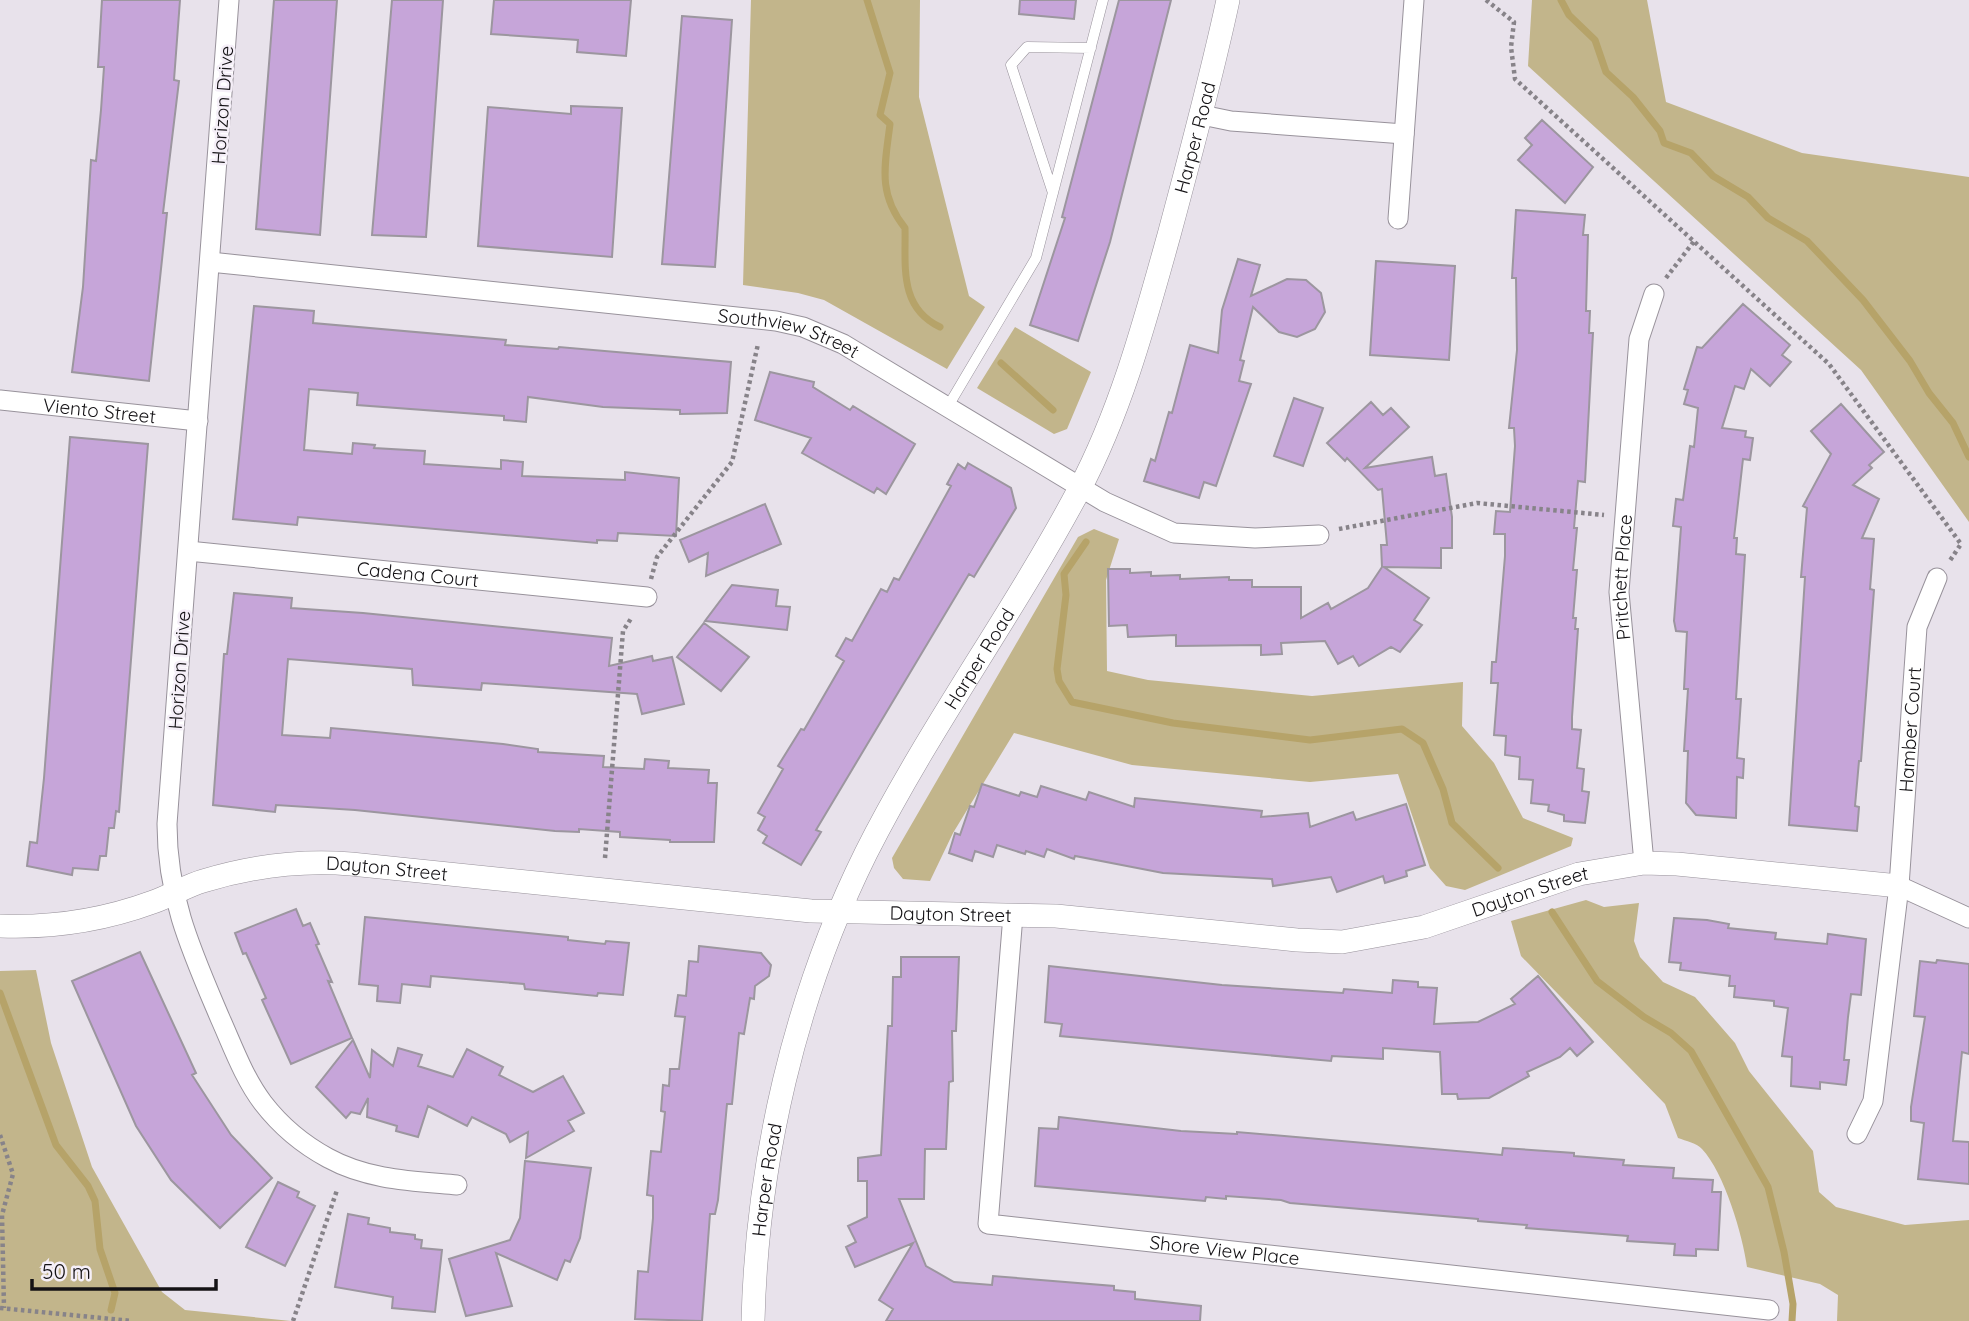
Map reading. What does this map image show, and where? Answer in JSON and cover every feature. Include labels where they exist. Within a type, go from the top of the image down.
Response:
[{"type":"street","name":"Horizon Drive","points":[[229,0],[167,824],[174,894],[183,930],[238,1058],[255,1090],[273,1114],[299,1139],[340,1164],[389,1178],[457,1185]]},
{"type":"street","name":"Harper Road","points":[[753,1321],[758,1248],[780,1104],[812,986],[841,911],[883,820],[1080,488],[1114,409],[1145,323],[1202,115],[1228,0]]},
{"type":"street","points":[[1398,219],[1414,0]]},
{"type":"street","points":[[1202,115],[1231,121],[1404,134]]},
{"type":"street","name":"Southview Street","points":[[210,262],[790,323],[833,338],[1080,488],[1174,533],[1255,538],[1319,535]]},
{"type":"street","name":"Pritchett Place","points":[[1644,863],[1619,592],[1639,339],[1654,294]]},
{"type":"street","name":"Viento Street","points":[[0,400],[198,421]]},
{"type":"street","name":"Cadena Court","points":[[188,551],[647,597]]},
{"type":"street","name":"Hamber Court","points":[[1857,1134],[1873,1101],[1899,887],[1917,627],[1937,579]]},
{"type":"street","name":"Dayton Street","points":[[0,926],[46,927],[76,922],[134,908],[199,882],[250,869],[330,862],[811,911],[1013,915],[1342,942],[1424,927],[1559,879],[1644,863],[1678,864],[1899,887]]},
{"type":"street","points":[[1899,887],[1969,918]]},
{"type":"street","name":"Shore View Place","points":[[1013,915],[988,1224],[1769,1310]]},
{"type":"lane","points":[[947,408],[1036,258],[1103,0]]},
{"type":"lane","points":[[1053,194],[1011,65],[1027,47],[1091,48]]},
{"type":"path","points":[[1486,0],[1514,22],[1511,47],[1516,79],[1829,363],[1961,544],[1937,579]]},
{"type":"path","points":[[1654,294],[1695,240]]},
{"type":"path","points":[[656,557],[732,461],[758,344]]},
{"type":"path","points":[[1319,535],[1360,523],[1477,503],[1602,514],[1625,521]]},
{"type":"path","points":[[605,858],[623,631]]},
{"type":"path","points":[[0,1135],[10,1158],[12,1174],[2,1215],[2,1308],[85,1314],[132,1321]]},
{"type":"path","points":[[293,1321],[337,1190]]},
{"type":"path","points":[[35,1312],[36,1321]]},
{"type":"shaded area","points":[[751,0],[920,0],[919,97],[969,296],[985,307],[947,369],[824,300],[798,293],[743,285]]},
{"type":"shaded area","points":[[1532,0],[1647,0],[1666,102],[1802,153],[1969,177],[1969,522],[1861,370],[1528,66]]},
{"type":"shaded area","points":[[1015,327],[1091,372],[1067,429],[1054,434],[977,388]]},
{"type":"shaded area","points":[[1094,529],[1119,539],[1106,580],[1107,671],[1148,680],[1312,696],[1463,682],[1462,726],[1494,763],[1523,818],[1573,838],[1571,846],[1465,890],[1446,886],[1430,868],[1398,774],[1310,782],[1132,765],[1014,733],[953,833],[930,881],[903,879],[894,868],[892,858],[1078,537]]},
{"type":"shaded area","points":[[1586,900],[1604,907],[1639,903],[1634,941],[1640,957],[1663,982],[1695,997],[1735,1043],[1749,1071],[1813,1151],[1819,1192],[1836,1207],[1905,1225],[1969,1220],[1969,1321],[1837,1321],[1838,1295],[1820,1284],[1747,1267],[1731,1205],[1710,1159],[1697,1145],[1678,1138],[1665,1104],[1521,956],[1511,921]]},
{"type":"shaded area","points":[[36,970],[51,1043],[92,1167],[162,1292],[185,1310],[291,1321],[0,1321],[0,971]]},
{"type":"building","points":[[102,0],[180,0],[174,80],[179,81],[163,213],[167,213],[149,381],[72,372],[83,287],[91,160],[96,161],[101,110],[104,67],[98,67]]},
{"type":"building","points":[[274,0],[337,0],[320,235],[256,229]]},
{"type":"building","points":[[392,0],[443,0],[426,237],[372,235]]},
{"type":"building","points":[[494,0],[631,0],[626,56],[577,52],[578,40],[491,34]]},
{"type":"building","points":[[1020,0],[1076,0],[1074,19],[1019,14]]},
{"type":"building","points":[[1119,0],[1171,0],[1110,242],[1078,341],[1030,325],[1065,218],[1062,217]]},
{"type":"building","points":[[682,16],[732,20],[715,267],[662,264]]},
{"type":"building","points":[[571,106],[622,108],[612,257],[478,246],[488,107],[571,114]]},
{"type":"building","points":[[1542,120],[1593,167],[1565,203],[1518,160],[1532,145],[1525,138]]},
{"type":"building","points":[[1516,210],[1585,215],[1583,235],[1588,235],[1586,311],[1590,311],[1589,333],[1593,333],[1585,482],[1578,481],[1574,528],[1577,528],[1573,570],[1577,570],[1573,618],[1576,618],[1575,629],[1578,629],[1572,717],[1572,729],[1581,730],[1577,768],[1584,769],[1582,791],[1589,792],[1585,823],[1564,821],[1564,815],[1548,811],[1549,805],[1531,803],[1533,780],[1519,779],[1520,757],[1505,755],[1506,736],[1494,735],[1498,683],[1491,683],[1492,662],[1496,662],[1505,534],[1494,534],[1496,511],[1510,512],[1515,446],[1514,428],[1509,428],[1517,350],[1516,278],[1512,278]]},
{"type":"building","points":[[1238,259],[1260,265],[1251,296],[1287,279],[1306,280],[1321,293],[1325,312],[1315,329],[1297,337],[1279,332],[1253,307],[1240,360],[1244,361],[1239,381],[1251,384],[1216,486],[1204,482],[1199,498],[1144,481],[1151,459],[1155,461],[1169,412],[1172,413],[1190,345],[1218,353],[1222,310]]},
{"type":"building","points":[[1376,261],[1455,266],[1449,360],[1370,355]]},
{"type":"building","points":[[1743,304],[1790,345],[1782,355],[1791,362],[1770,386],[1751,369],[1744,389],[1735,386],[1722,428],[1746,431],[1745,437],[1753,438],[1750,460],[1743,459],[1734,538],[1737,538],[1736,554],[1745,555],[1736,699],[1741,699],[1737,758],[1744,759],[1743,778],[1737,777],[1736,818],[1696,815],[1686,803],[1688,751],[1684,751],[1688,689],[1684,689],[1687,632],[1676,631],[1674,621],[1681,527],[1673,526],[1676,499],[1683,500],[1690,446],[1694,447],[1698,408],[1684,404],[1688,390],[1684,389],[1697,347],[1702,348]]},
{"type":"building","points":[[254,306],[314,311],[313,323],[506,340],[505,345],[731,362],[727,413],[680,414],[680,410],[603,407],[528,397],[526,422],[504,420],[504,416],[357,405],[358,393],[309,389],[304,450],[352,454],[353,443],[375,445],[374,448],[425,451],[424,464],[501,469],[501,460],[523,462],[522,476],[625,480],[625,472],[679,478],[676,536],[618,533],[617,541],[597,540],[597,543],[298,517],[297,525],[233,519]]},
{"type":"building","points":[[770,372],[814,382],[813,387],[850,410],[853,406],[915,444],[886,494],[877,488],[874,493],[802,453],[811,438],[755,420]]},
{"type":"building","points":[[1294,398],[1323,408],[1303,466],[1274,456]]},
{"type":"building","points":[[1371,402],[1383,415],[1391,408],[1409,427],[1365,468],[1432,457],[1435,476],[1446,474],[1452,517],[1452,548],[1441,548],[1441,568],[1384,567],[1429,598],[1414,620],[1422,625],[1400,652],[1391,647],[1359,666],[1353,656],[1338,664],[1325,641],[1281,643],[1282,654],[1261,655],[1261,645],[1176,646],[1176,635],[1128,637],[1127,625],[1109,626],[1108,569],[1130,569],[1130,573],[1151,572],[1151,576],[1180,575],[1180,579],[1229,577],[1229,580],[1252,580],[1252,587],[1301,587],[1301,618],[1328,603],[1331,609],[1368,588],[1382,567],[1381,545],[1387,545],[1382,489],[1378,490],[1347,458],[1345,461],[1327,443]]},
{"type":"building","points":[[1841,404],[1884,452],[1869,465],[1872,468],[1853,485],[1879,499],[1862,538],[1874,539],[1870,589],[1874,590],[1855,806],[1859,807],[1857,831],[1789,825],[1805,577],[1801,577],[1807,508],[1803,506],[1831,454],[1811,431]]},
{"type":"building","points":[[70,437],[148,444],[119,812],[116,811],[114,828],[109,828],[106,856],[100,856],[98,870],[73,868],[72,875],[27,866],[30,842],[37,843],[44,778]]},
{"type":"building","points":[[968,463],[1011,488],[1016,508],[974,577],[969,574],[816,830],[821,832],[801,865],[763,843],[767,836],[758,830],[765,817],[758,813],[783,769],[778,766],[801,729],[804,730],[844,661],[836,656],[846,638],[852,641],[881,589],[887,592],[894,578],[899,580],[951,486],[947,484],[958,464],[965,469]]},
{"type":"building","points":[[765,504],[781,544],[706,576],[708,553],[689,562],[680,540]]},
{"type":"building","points":[[732,585],[778,590],[776,606],[790,607],[787,630],[705,621]]},
{"type":"building","points":[[234,593],[292,598],[291,608],[612,638],[609,666],[652,656],[653,661],[672,657],[684,704],[642,714],[637,694],[482,683],[481,690],[413,685],[412,669],[288,659],[282,735],[330,738],[331,728],[503,744],[538,749],[538,752],[604,756],[603,767],[644,769],[645,759],[669,761],[668,768],[709,770],[708,783],[717,783],[714,842],[670,842],[620,837],[620,832],[579,829],[579,832],[555,831],[355,810],[276,805],[275,812],[213,805],[224,654],[227,654]]},
{"type":"building","points":[[704,623],[749,657],[721,691],[677,657]]},
{"type":"building","points":[[982,784],[1019,796],[1021,792],[1037,797],[1041,786],[1086,800],[1089,792],[1134,807],[1135,798],[1262,811],[1261,817],[1308,813],[1310,827],[1353,812],[1356,820],[1406,804],[1425,865],[1406,871],[1407,876],[1385,883],[1383,876],[1337,892],[1331,877],[1273,886],[1272,879],[1163,873],[1075,856],[1074,859],[1047,849],[1044,857],[997,845],[993,857],[975,851],[972,861],[949,853],[955,833],[960,835],[970,806],[974,807]]},
{"type":"building","points":[[296,909],[303,926],[310,923],[332,982],[328,981],[352,1038],[291,1064],[262,1000],[266,998],[235,933]]},
{"type":"building","points":[[365,917],[568,937],[568,940],[605,944],[606,941],[629,943],[623,995],[598,993],[597,996],[525,989],[524,984],[431,976],[430,987],[402,984],[400,1003],[377,1001],[378,986],[359,984]]},
{"type":"building","points":[[1674,918],[1707,920],[1729,924],[1728,928],[1776,933],[1775,939],[1827,944],[1828,934],[1866,939],[1861,995],[1851,994],[1844,1060],[1849,1060],[1846,1085],[1820,1082],[1820,1089],[1791,1086],[1792,1057],[1782,1056],[1788,1008],[1774,1006],[1774,1001],[1734,997],[1735,986],[1729,986],[1730,976],[1680,970],[1681,963],[1669,962]]},
{"type":"building","points":[[699,946],[761,953],[771,965],[769,976],[755,986],[754,999],[750,998],[744,1034],[739,1033],[732,1104],[727,1104],[718,1200],[715,1214],[710,1214],[702,1321],[635,1319],[638,1271],[648,1272],[653,1218],[653,1196],[647,1195],[651,1151],[661,1152],[665,1112],[661,1111],[663,1085],[669,1086],[670,1069],[679,1069],[685,1017],[675,1016],[678,995],[686,996],[689,961],[698,962]]},
{"type":"building","points":[[140,952],[196,1073],[192,1075],[231,1135],[272,1178],[220,1228],[171,1180],[136,1126],[72,981]]},
{"type":"building","points":[[901,957],[959,957],[956,1031],[952,1031],[953,1081],[949,1082],[946,1149],[925,1149],[924,1199],[899,1199],[926,1266],[954,1282],[992,1285],[993,1276],[1114,1286],[1114,1290],[1135,1292],[1135,1299],[1201,1306],[1200,1321],[886,1321],[893,1309],[879,1300],[913,1243],[855,1267],[846,1247],[856,1242],[848,1226],[867,1217],[867,1181],[858,1181],[858,1158],[881,1155],[888,1026],[892,1026],[893,977],[901,977]]},
{"type":"building","points":[[1937,960],[1969,964],[1969,1054],[1962,1052],[1953,1141],[1969,1142],[1969,1184],[1918,1179],[1924,1123],[1911,1121],[1911,1107],[1925,1017],[1914,1016],[1920,961],[1936,963]]},
{"type":"building","points":[[1049,966],[1222,985],[1343,993],[1344,989],[1392,993],[1393,980],[1418,982],[1418,987],[1437,988],[1434,1024],[1478,1022],[1515,1004],[1511,999],[1538,976],[1593,1042],[1577,1056],[1570,1048],[1560,1057],[1527,1072],[1529,1076],[1489,1098],[1458,1099],[1457,1094],[1442,1094],[1440,1052],[1383,1048],[1383,1059],[1332,1056],[1331,1061],[1060,1036],[1062,1024],[1045,1022]]},
{"type":"building","points":[[353,1040],[370,1078],[372,1050],[393,1066],[398,1048],[422,1055],[418,1066],[453,1077],[467,1049],[503,1067],[499,1075],[533,1092],[563,1076],[584,1113],[568,1121],[574,1131],[526,1158],[528,1132],[510,1142],[506,1134],[472,1117],[467,1126],[428,1106],[418,1137],[396,1131],[397,1126],[367,1117],[368,1098],[360,1114],[351,1112],[346,1118],[316,1087]]},
{"type":"building","points":[[1059,1117],[1181,1131],[1237,1132],[1502,1155],[1503,1148],[1574,1153],[1574,1156],[1624,1160],[1623,1165],[1674,1168],[1673,1178],[1713,1180],[1712,1192],[1721,1192],[1718,1250],[1696,1249],[1696,1256],[1674,1255],[1675,1244],[1627,1241],[1628,1236],[1526,1228],[1527,1225],[1478,1219],[1290,1203],[1281,1200],[1226,1196],[1226,1199],[1206,1197],[1205,1201],[1035,1186],[1039,1128],[1058,1129]]},
{"type":"building","points":[[525,1161],[591,1168],[580,1238],[570,1262],[565,1260],[557,1280],[496,1253],[512,1306],[466,1316],[449,1259],[510,1240],[520,1218]]},
{"type":"building","points":[[278,1182],[299,1192],[297,1197],[315,1206],[285,1266],[246,1247]]},
{"type":"building","points":[[348,1214],[369,1218],[368,1224],[390,1228],[390,1232],[415,1235],[415,1239],[422,1240],[421,1248],[442,1250],[435,1312],[392,1308],[393,1297],[335,1287]]},
{"type":"waterway","points":[[867,0],[890,73],[880,115],[890,124],[885,178],[890,203],[905,228],[907,284],[917,308],[940,327]]},
{"type":"waterway","points":[[1561,0],[1569,15],[1595,40],[1606,72],[1633,97],[1660,131],[1664,143],[1691,153],[1713,176],[1748,197],[1768,218],[1807,241],[1863,300],[1953,423],[1969,457]]},
{"type":"waterway","points":[[1001,363],[1053,410]]},
{"type":"waterway","points":[[1086,542],[1064,574],[1066,595],[1057,669],[1059,681],[1072,702],[1173,723],[1310,740],[1402,729],[1423,743],[1443,789],[1452,823],[1498,868]]},
{"type":"waterway","points":[[1552,912],[1597,981],[1644,1017],[1671,1033],[1691,1051],[1768,1187],[1784,1252],[1793,1304],[1792,1321]]},
{"type":"waterway","points":[[0,993],[56,1145],[88,1186],[95,1201],[100,1249],[115,1293],[111,1310]]}]
